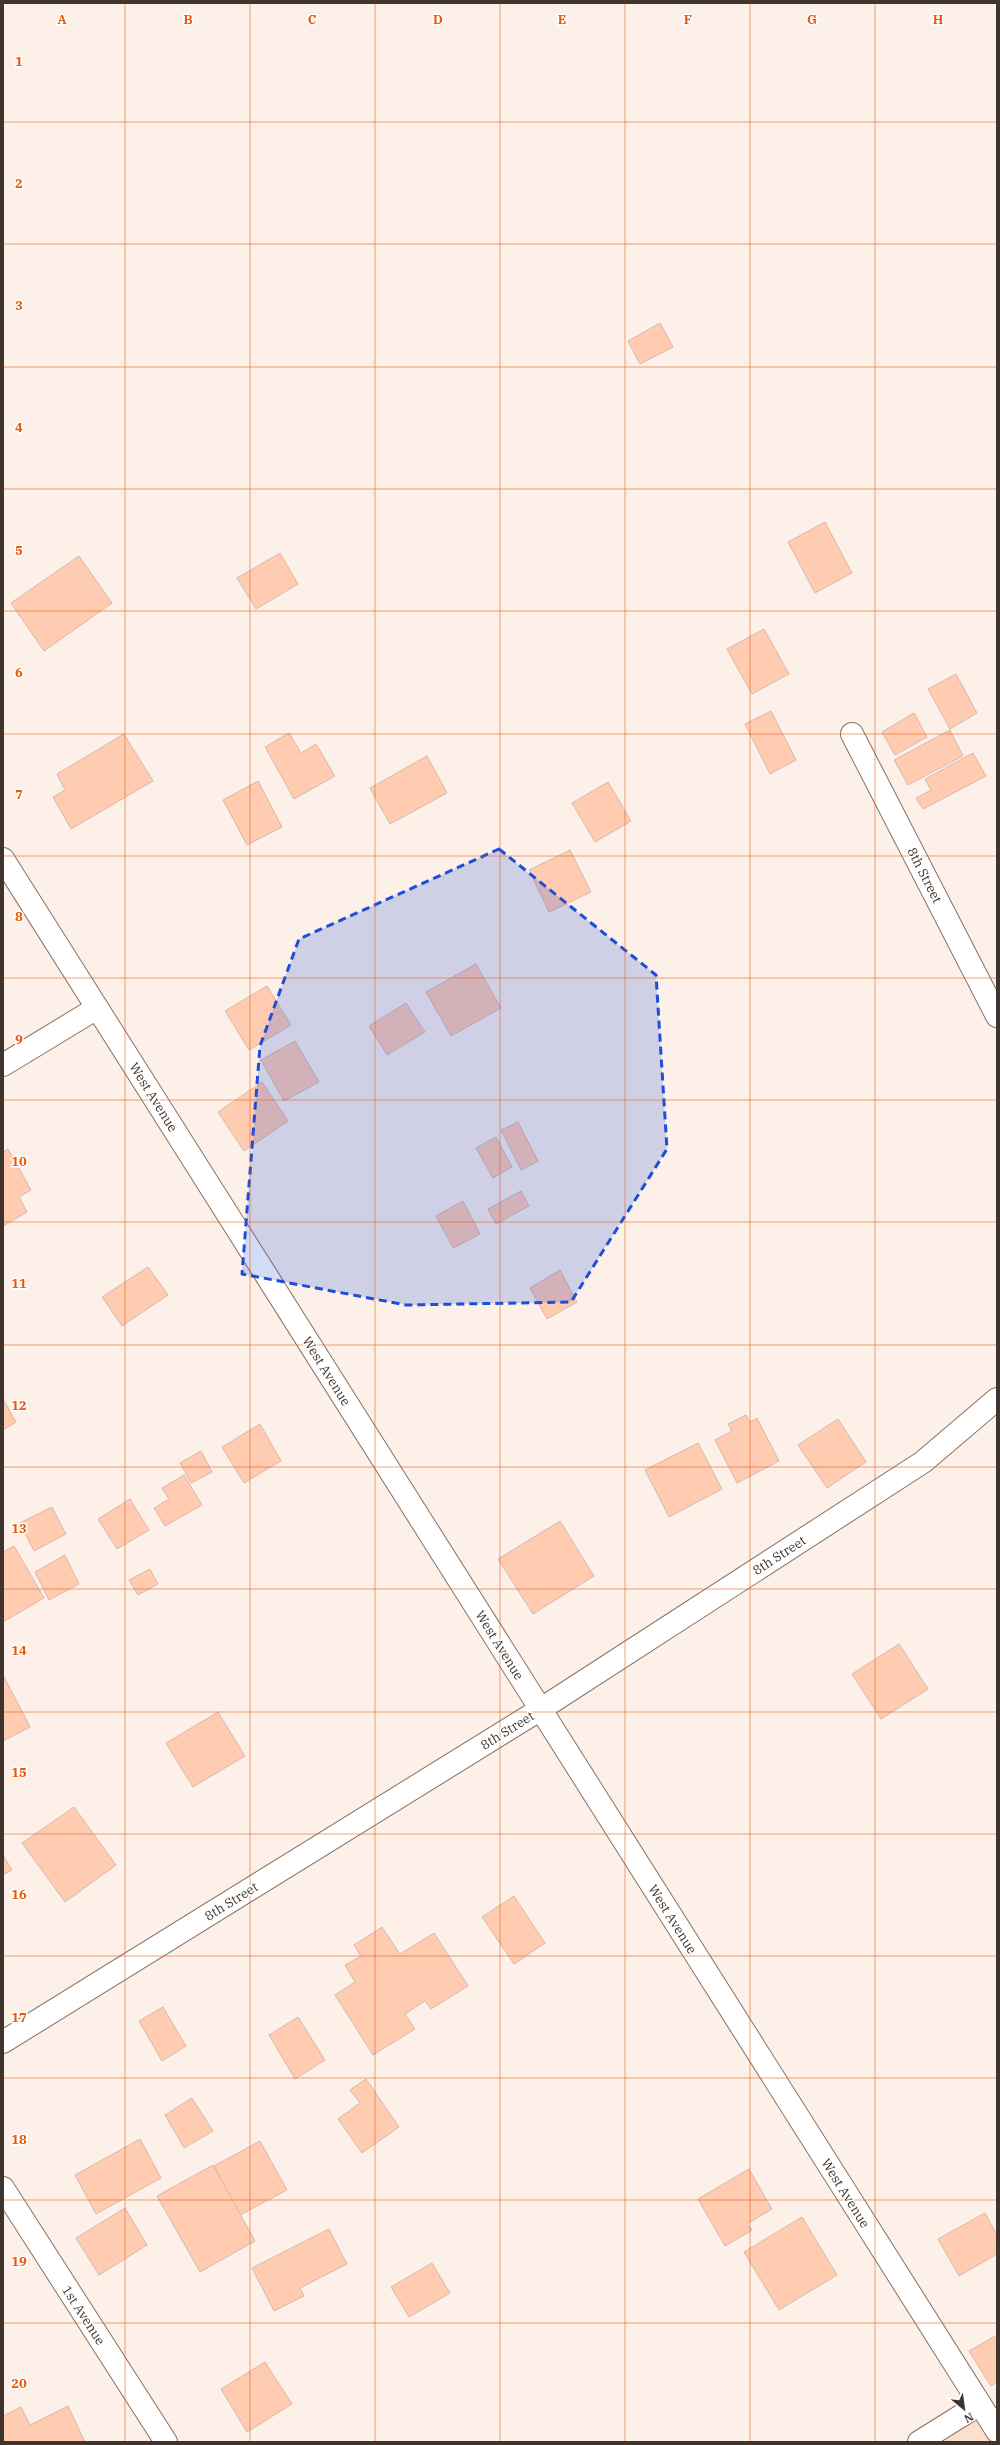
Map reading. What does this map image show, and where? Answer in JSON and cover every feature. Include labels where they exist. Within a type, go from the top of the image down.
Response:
[{"type":"street","name":"8th Street","points":[[852,734],[997,1016]]},
{"type":"street","name":"West Avenue","points":[[3,859],[997,2431]]},
{"type":"street","points":[[3,1065],[97,1008]]},
{"type":"street","name":"8th Street","points":[[3,2042],[541,1709],[923,1462],[997,1399]]},
{"type":"street","name":"1st Avenue","points":[[3,2188],[166,2442]]},
{"type":"street","points":[[919,2442],[980,2404]]},
{"type":"highlighted area","points":[[499,849],[656,975],[667,1149],[571,1302],[406,1305],[242,1274],[260,1046],[299,939]]},
{"type":"shaded area","points":[[997,2407],[997,2442],[931,2442]]},
{"type":"building","points":[[660,323],[673,347],[640,364],[628,341]]},
{"type":"building","points":[[825,522],[852,573],[815,593],[788,542]]},
{"type":"building","points":[[280,553],[298,584],[256,609],[237,578]]},
{"type":"building","points":[[79,556],[112,603],[44,651],[11,603]]},
{"type":"building","points":[[764,629],[789,674],[752,694],[727,649]]},
{"type":"building","points":[[956,674],[977,713],[950,729],[928,689]]},
{"type":"building","points":[[771,711],[796,760],[770,774],[745,724]]},
{"type":"building","points":[[914,713],[927,737],[895,755],[882,732]]},
{"type":"building","points":[[950,730],[963,756],[908,785],[894,760]]},
{"type":"building","points":[[289,733],[301,753],[316,744],[335,776],[294,799],[265,747]]},
{"type":"building","points":[[124,734],[153,781],[71,829],[53,797],[65,790],[57,774]]},
{"type":"building","points":[[973,753],[986,776],[923,809],[916,798],[931,790],[925,779]]},
{"type":"building","points":[[427,756],[447,793],[390,824],[370,788]]},
{"type":"building","points":[[258,781],[282,827],[247,845],[223,800]]},
{"type":"building","points":[[608,782],[631,821],[595,842],[572,803]]},
{"type":"building","points":[[570,850],[591,892],[549,912],[529,870]]},
{"type":"building","points":[[476,964],[501,1008],[451,1036],[426,992]]},
{"type":"building","points":[[267,986],[291,1025],[249,1050],[225,1011]]},
{"type":"building","points":[[406,1003],[425,1032],[387,1055],[369,1026]]},
{"type":"building","points":[[295,1041],[319,1082],[284,1101],[261,1060]]},
{"type":"building","points":[[262,1082],[288,1121],[244,1151],[218,1112]]},
{"type":"building","points":[[518,1122],[538,1161],[521,1170],[501,1130]]},
{"type":"building","points":[[496,1137],[512,1167],[493,1178],[476,1148]]},
{"type":"building","points":[[8,1149],[31,1190],[19,1197],[27,1212],[3,1226],[3,1152]]},
{"type":"building","points":[[521,1191],[529,1206],[496,1224],[488,1209]]},
{"type":"building","points":[[463,1201],[480,1234],[453,1248],[436,1216]]},
{"type":"building","points":[[148,1267],[168,1295],[122,1326],[102,1297]]},
{"type":"building","points":[[560,1270],[577,1302],[547,1319],[530,1288]]},
{"type":"building","points":[[3,1399],[16,1422],[3,1430]]},
{"type":"building","points":[[746,1415],[750,1422],[757,1418],[779,1461],[737,1483],[715,1440],[732,1431],[728,1424]]},
{"type":"building","points":[[838,1419],[866,1462],[827,1488],[798,1445]]},
{"type":"building","points":[[260,1424],[281,1461],[244,1483],[222,1447]]},
{"type":"building","points":[[698,1443],[722,1489],[669,1517],[645,1470]]},
{"type":"building","points":[[201,1451],[212,1472],[191,1483],[180,1463]]},
{"type":"building","points":[[184,1475],[202,1505],[165,1526],[154,1508],[169,1499],[162,1488]]},
{"type":"building","points":[[130,1499],[149,1530],[117,1549],[98,1519]]},
{"type":"building","points":[[52,1507],[66,1534],[34,1551],[20,1523]]},
{"type":"building","points":[[560,1521],[594,1576],[533,1614],[498,1559]]},
{"type":"building","points":[[14,1546],[44,1598],[3,1622],[3,1552]]},
{"type":"building","points":[[65,1555],[79,1584],[49,1600],[35,1572]]},
{"type":"building","points":[[150,1569],[158,1584],[138,1595],[129,1580]]},
{"type":"building","points":[[899,1644],[928,1689],[881,1719],[852,1674]]},
{"type":"building","points":[[3,1675],[30,1727],[3,1741]]},
{"type":"building","points":[[218,1712],[245,1756],[193,1787],[166,1743]]},
{"type":"building","points":[[74,1807],[116,1865],[65,1902],[22,1843]]},
{"type":"building","points":[[3,1855],[12,1870],[3,1875]]},
{"type":"building","points":[[514,1896],[545,1943],[514,1964],[482,1917]]},
{"type":"building","points":[[382,1927],[400,1954],[434,1933],[468,1986],[431,2009],[425,2001],[405,2014],[415,2029],[373,2055],[335,1995],[355,1982],[345,1965],[361,1956],[354,1945]]},
{"type":"building","points":[[163,2007],[186,2046],[162,2061],[139,2021]]},
{"type":"building","points":[[298,2017],[325,2060],[295,2079],[269,2035]]},
{"type":"building","points":[[366,2079],[399,2127],[362,2153],[338,2119],[360,2103],[350,2090]]},
{"type":"building","points":[[192,2098],[213,2131],[184,2148],[165,2115]]},
{"type":"building","points":[[140,2139],[161,2178],[96,2214],[75,2175]]},
{"type":"building","points":[[260,2141],[287,2190],[240,2215],[214,2166]]},
{"type":"building","points":[[213,2165],[255,2241],[200,2272],[157,2196]]},
{"type":"building","points":[[749,2169],[772,2209],[747,2224],[752,2230],[725,2246],[698,2199]]},
{"type":"building","points":[[125,2208],[147,2245],[99,2275],[76,2238]]},
{"type":"building","points":[[985,2213],[997,2235],[997,2254],[959,2276],[938,2239]]},
{"type":"building","points":[[802,2217],[837,2275],[779,2310],[744,2252]]},
{"type":"building","points":[[329,2229],[347,2264],[300,2288],[304,2296],[274,2311],[252,2268]]},
{"type":"building","points":[[432,2263],[450,2293],[409,2317],[391,2287]]},
{"type":"building","points":[[997,2335],[997,2382],[991,2386],[969,2351]]},
{"type":"building","points":[[265,2362],[292,2404],[247,2432],[221,2389]]},
{"type":"building","points":[[68,2406],[85,2442],[3,2442],[3,2416],[21,2407],[30,2425]]}]
